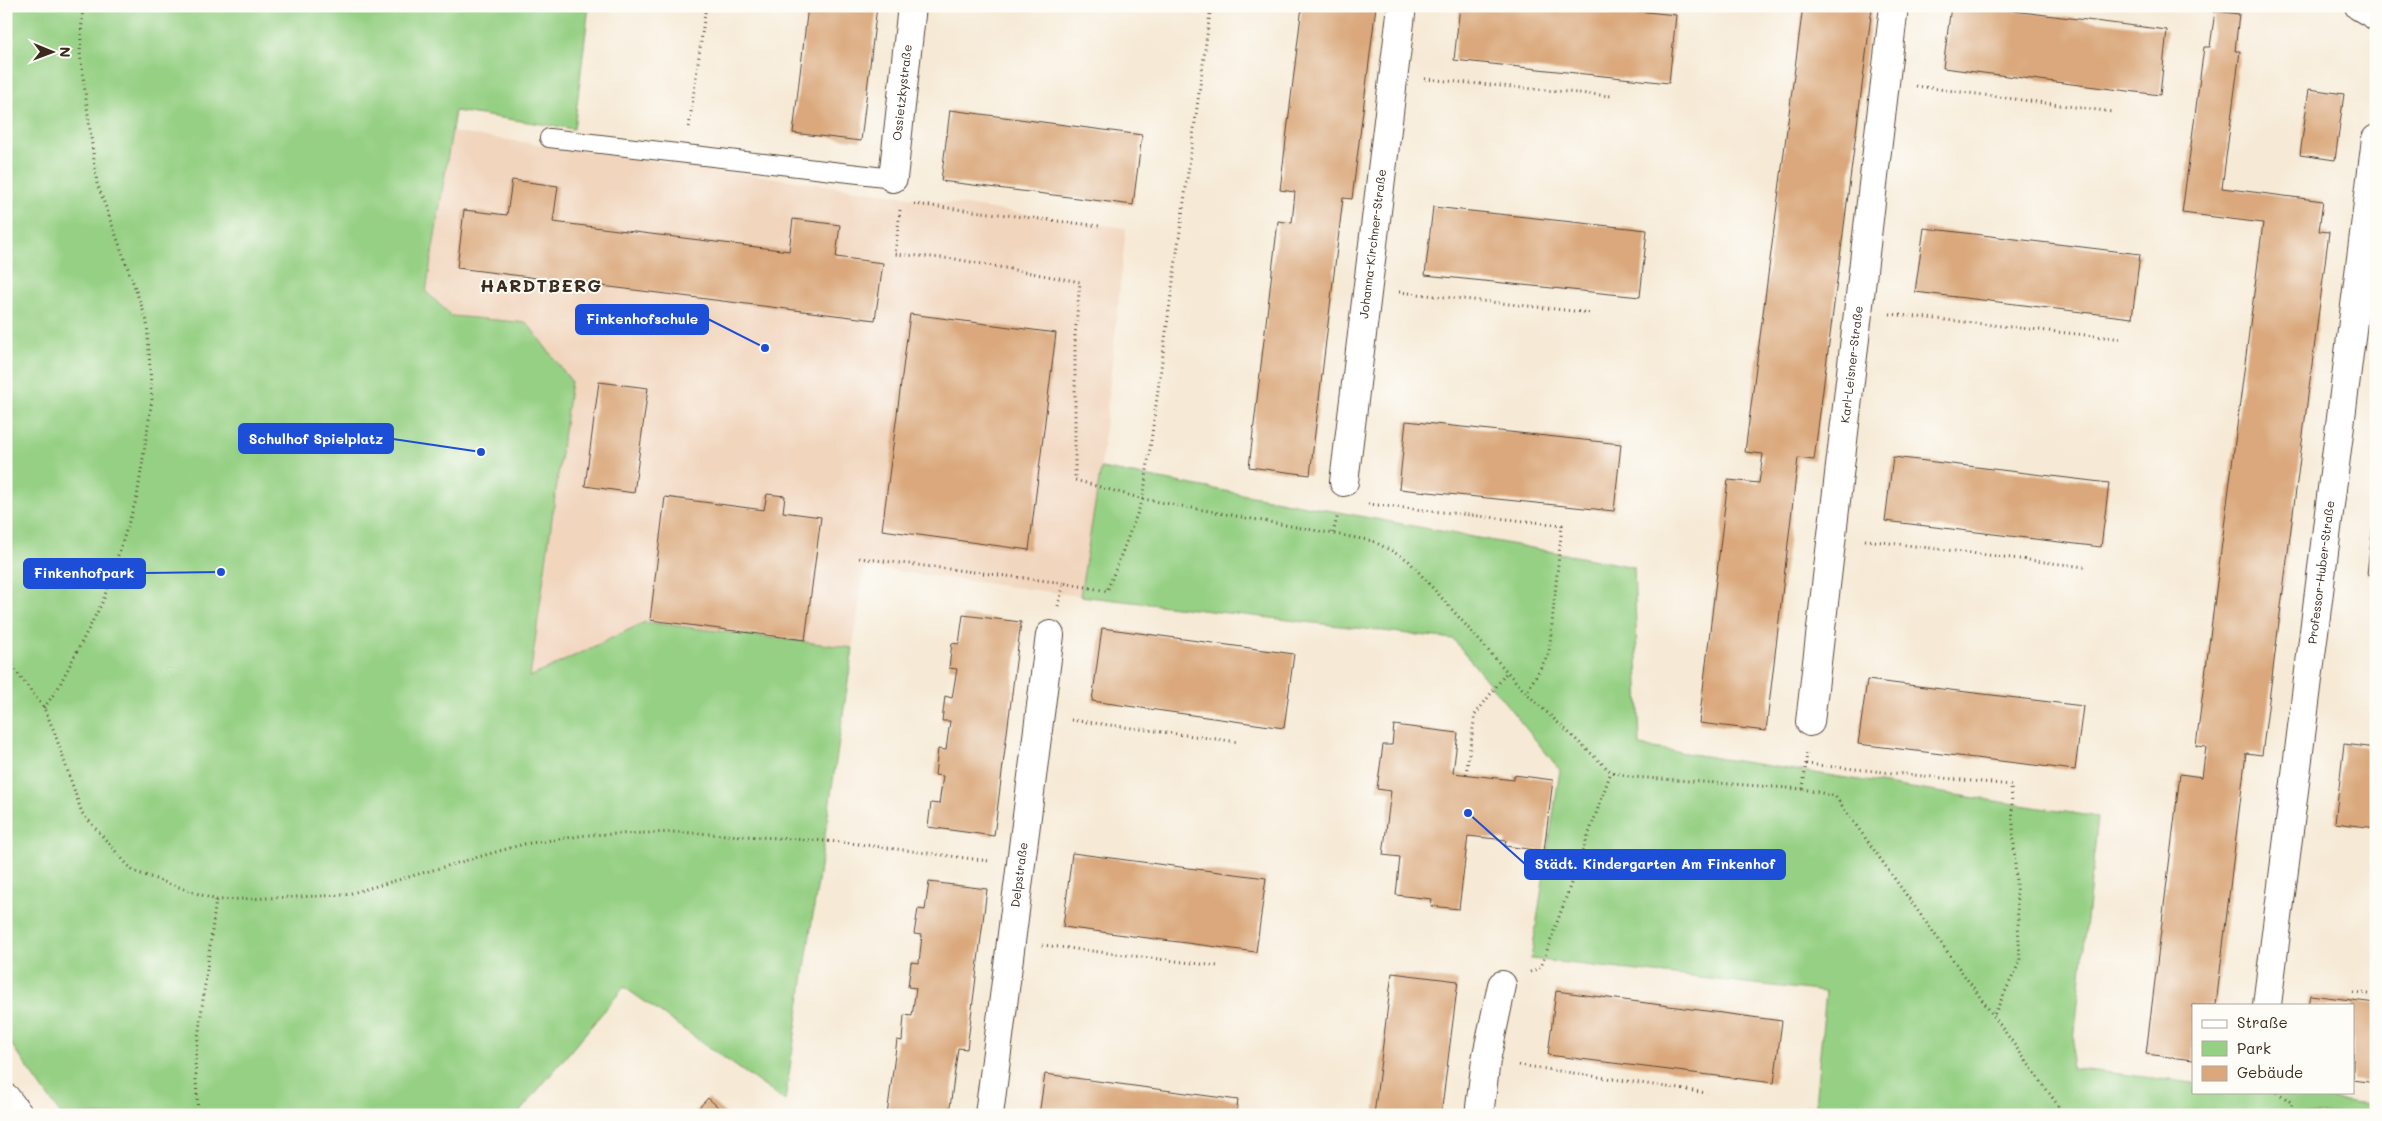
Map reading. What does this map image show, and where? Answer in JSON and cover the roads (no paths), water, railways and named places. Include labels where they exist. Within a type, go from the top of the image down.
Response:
[{"type":"street","name":"Ossietzkystraße","points":[[897,190],[912,6]]},
{"type":"street","name":"Johanna-Kirchner-Straße","points":[[1344,482],[1402,6]]},
{"type":"street","name":"Karl-Leisner-Straße","points":[[1810,722],[1894,6]]},
{"type":"street","points":[[2359,6],[2376,16]]},
{"type":"street","name":"Professor-Huber-Straße","points":[[2266,1004],[2376,139]]},
{"type":"street","name":"Delpstraße","points":[[989,1115],[1038,716],[1050,635]]},
{"type":"street","points":[[1479,1115],[1486,1060],[1502,985]]},
{"type":"street","points":[[6,1098],[19,1115]]},
{"type":"lane","points":[[549,138],[686,153],[897,190]]},
{"type":"place","name":"Finkenhofschule","points":[[765,348]]},
{"type":"place","name":"Schulhof Spielplatz","points":[[481,452]]},
{"type":"place","name":"Finkenhofpark","points":[[221,572]]},
{"type":"place","name":"Städt. Kindergarten Am Finkenhof","points":[[1468,813]]},
{"type":"district","name":"HARDTBERG","points":[[541,286]]}]
